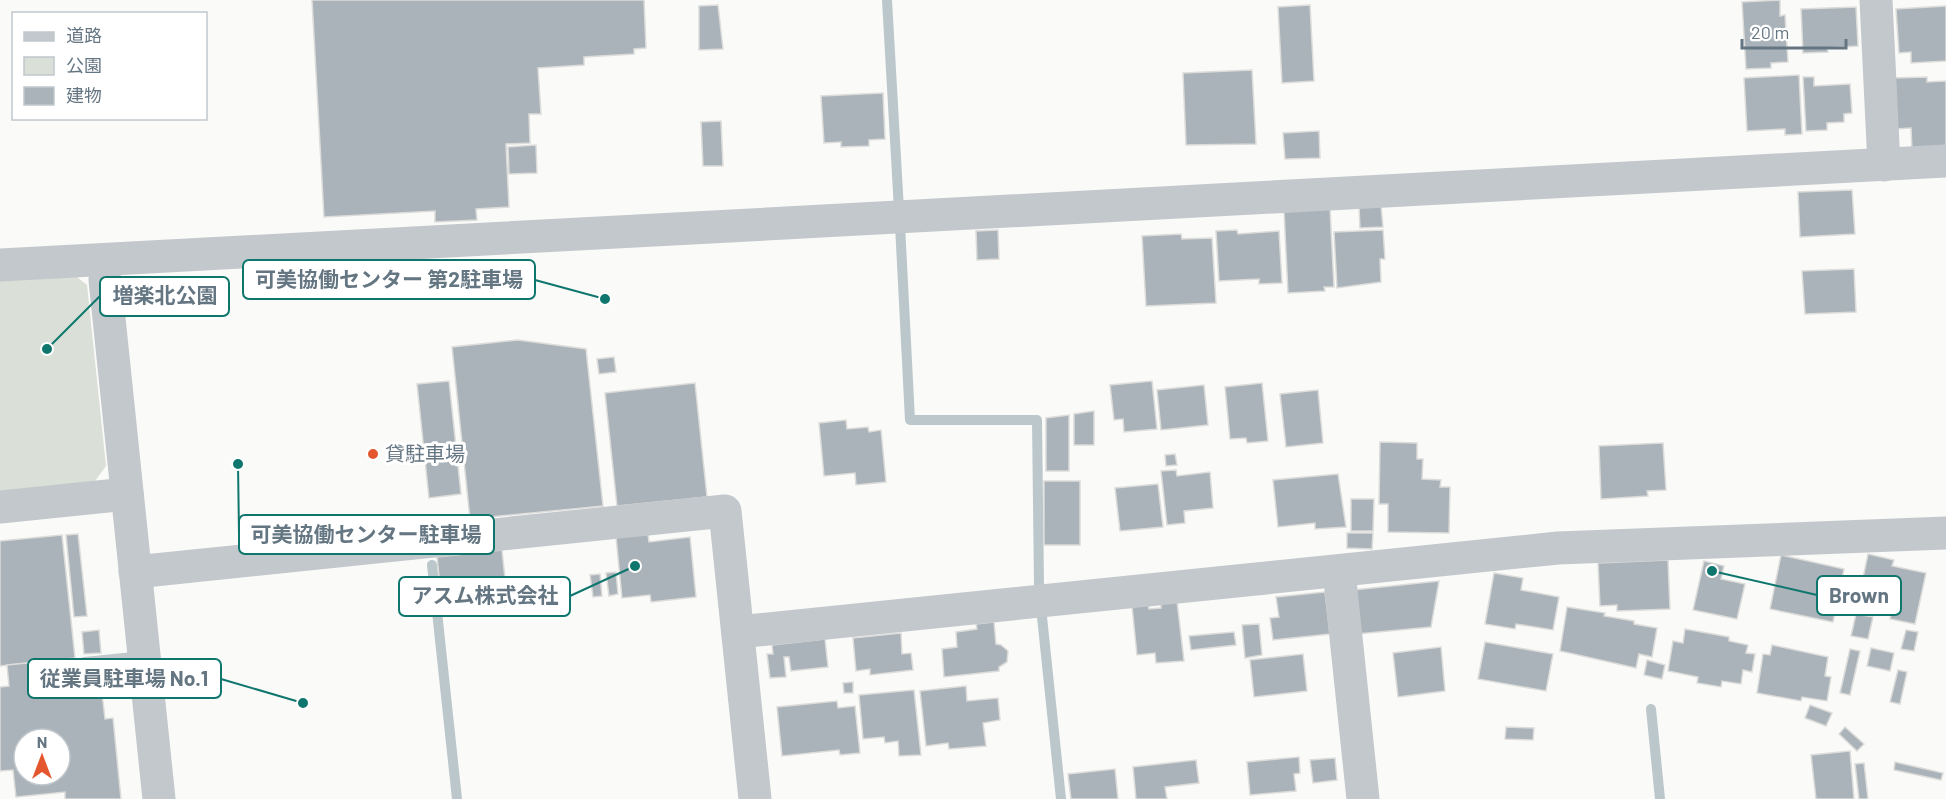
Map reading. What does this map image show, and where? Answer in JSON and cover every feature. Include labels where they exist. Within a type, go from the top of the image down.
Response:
[{"type":"street","points":[[1876,0],[1884,165]]},
{"type":"street","points":[[0,265],[1946,161]]},
{"type":"street","points":[[105,280],[159,799]]},
{"type":"street","points":[[0,507],[127,494]]},
{"type":"street","points":[[135,572],[725,511],[755,799]]},
{"type":"street","points":[[738,632],[1558,548],[1946,532]]},
{"type":"street","points":[[1339,570],[1363,799]]},
{"type":"lane","points":[[85,668],[144,661]]},
{"type":"green space","points":[[69,271],[87,285],[106,466],[92,485],[0,494],[0,275]]},
{"type":"building","points":[[312,0],[644,0],[646,48],[634,49],[634,54],[584,57],[584,65],[538,68],[541,114],[529,114],[530,143],[506,144],[509,207],[476,209],[477,220],[435,222],[435,211],[324,217]]},
{"type":"building","points":[[1780,0],[1780,16],[1785,15],[1788,62],[1771,63],[1771,68],[1746,69],[1742,2]]},
{"type":"building","points":[[718,5],[723,49],[699,50],[699,6]]},
{"type":"building","points":[[1310,5],[1314,81],[1282,83],[1278,7]]},
{"type":"building","points":[[1946,6],[1946,61],[1911,63],[1911,52],[1899,53],[1896,9]]},
{"type":"building","points":[[1856,7],[1858,46],[1827,48],[1828,52],[1803,53],[1801,9]]},
{"type":"building","points":[[1252,70],[1256,144],[1186,145],[1183,73]]},
{"type":"building","points":[[1799,75],[1802,134],[1785,135],[1785,129],[1747,131],[1744,78]]},
{"type":"building","points":[[1803,77],[1814,77],[1814,86],[1850,84],[1852,113],[1844,114],[1844,122],[1827,123],[1827,130],[1806,131]]},
{"type":"building","points":[[1927,77],[1927,82],[1946,81],[1946,148],[1912,150],[1911,128],[1896,129],[1893,78]]},
{"type":"building","points":[[883,93],[885,139],[869,140],[869,146],[841,147],[841,142],[824,143],[821,96]]},
{"type":"building","points":[[721,121],[723,166],[703,166],[701,122]]},
{"type":"building","points":[[1319,131],[1320,158],[1285,159],[1283,133]]},
{"type":"building","points":[[536,145],[537,173],[509,174],[508,147]]},
{"type":"building","points":[[1852,190],[1855,234],[1800,237],[1798,192]]},
{"type":"building","points":[[1381,205],[1383,227],[1360,228],[1359,206]]},
{"type":"building","points":[[1330,208],[1334,287],[1324,287],[1325,291],[1288,293],[1284,211]]},
{"type":"building","points":[[998,230],[999,259],[977,260],[976,231]]},
{"type":"building","points":[[1237,230],[1238,234],[1279,231],[1282,283],[1259,284],[1259,279],[1219,281],[1216,231]]},
{"type":"building","points":[[1383,230],[1385,259],[1380,259],[1381,282],[1337,288],[1334,232]]},
{"type":"building","points":[[1181,234],[1182,239],[1212,238],[1216,303],[1146,306],[1142,236]]},
{"type":"building","points":[[1854,269],[1856,312],[1805,314],[1802,271]]},
{"type":"building","points":[[518,340],[586,349],[603,506],[470,519],[452,347]]},
{"type":"building","points":[[614,357],[616,372],[599,374],[597,359]]},
{"type":"building","points":[[449,381],[461,494],[429,498],[417,384]]},
{"type":"building","points":[[1152,381],[1157,429],[1124,432],[1123,419],[1114,420],[1110,385]]},
{"type":"building","points":[[695,383],[707,497],[617,506],[605,393]]},
{"type":"building","points":[[1262,383],[1268,441],[1247,443],[1246,438],[1230,439],[1225,387]]},
{"type":"building","points":[[1204,385],[1208,425],[1161,430],[1157,390]]},
{"type":"building","points":[[1318,390],[1323,443],[1286,447],[1280,394]]},
{"type":"building","points":[[1094,411],[1094,445],[1074,445],[1074,414]]},
{"type":"building","points":[[1069,415],[1069,471],[1046,471],[1046,418]]},
{"type":"building","points":[[846,420],[847,429],[868,427],[869,432],[881,430],[886,482],[856,485],[855,473],[824,476],[819,423]]},
{"type":"building","points":[[1380,442],[1417,443],[1417,459],[1423,459],[1422,479],[1441,480],[1440,487],[1450,487],[1449,533],[1388,532],[1388,504],[1379,504]]},
{"type":"building","points":[[1663,443],[1666,490],[1647,491],[1648,496],[1601,499],[1599,446]]},
{"type":"building","points":[[1175,454],[1177,465],[1166,466],[1165,455]]},
{"type":"building","points":[[1176,470],[1177,476],[1210,472],[1213,508],[1184,511],[1185,523],[1167,525],[1161,471]]},
{"type":"building","points":[[1338,474],[1346,527],[1315,529],[1315,523],[1278,527],[1273,480]]},
{"type":"building","points":[[1044,481],[1080,481],[1080,545],[1044,545]]},
{"type":"building","points":[[1158,484],[1163,527],[1120,531],[1115,488]]},
{"type":"building","points":[[1351,499],[1374,499],[1373,531],[1351,531]]},
{"type":"building","points":[[1347,533],[1373,533],[1372,549],[1347,548]]},
{"type":"building","points":[[78,534],[87,616],[74,617],[66,535]]},
{"type":"building","points":[[648,534],[649,542],[690,537],[696,597],[651,602],[650,595],[622,598],[616,537]]},
{"type":"building","points":[[62,535],[75,658],[0,666],[0,541]]},
{"type":"building","points":[[502,550],[507,598],[442,605],[437,557]]},
{"type":"building","points":[[1868,554],[1894,560],[1892,566],[1926,573],[1915,624],[1890,619],[1891,614],[1857,607]]},
{"type":"building","points":[[1781,555],[1844,569],[1833,622],[1770,609]]},
{"type":"building","points":[[1668,560],[1670,609],[1617,611],[1617,605],[1600,606],[1598,563]]},
{"type":"building","points":[[1704,561],[1724,566],[1721,579],[1745,584],[1737,619],[1693,610]]},
{"type":"building","points":[[616,572],[618,594],[609,596],[606,573]]},
{"type":"building","points":[[1494,573],[1523,578],[1521,590],[1559,597],[1553,630],[1516,624],[1515,629],[1485,624]]},
{"type":"building","points":[[600,574],[602,596],[593,597],[590,575]]},
{"type":"building","points":[[1439,581],[1431,627],[1357,634],[1353,590]]},
{"type":"building","points":[[1325,592],[1330,634],[1273,640],[1270,618],[1279,617],[1276,597]]},
{"type":"building","points":[[1177,601],[1184,661],[1156,663],[1155,653],[1137,655],[1132,606],[1148,604],[1149,609],[1161,608],[1161,602]]},
{"type":"building","points":[[1567,607],[1605,613],[1604,616],[1657,628],[1652,657],[1639,654],[1636,668],[1560,651]]},
{"type":"building","points":[[1856,614],[1873,617],[1868,639],[1851,636]]},
{"type":"building","points":[[994,622],[996,644],[1008,651],[1007,662],[999,667],[999,671],[944,677],[942,649],[957,647],[956,632],[977,629],[976,624]]},
{"type":"building","points":[[1259,624],[1262,655],[1245,658],[1242,625]]},
{"type":"building","points":[[1685,629],[1729,637],[1729,641],[1748,645],[1746,653],[1755,654],[1752,672],[1743,670],[1741,684],[1722,681],[1721,687],[1697,683],[1698,677],[1668,671],[1673,641],[1683,643]]},
{"type":"building","points":[[99,630],[101,653],[84,654],[82,632]]},
{"type":"building","points":[[1906,630],[1918,632],[1914,651],[1901,649]]},
{"type":"building","points":[[1234,632],[1236,645],[1191,650],[1189,636]]},
{"type":"building","points":[[901,633],[902,654],[911,653],[913,670],[870,675],[870,669],[856,671],[853,638]]},
{"type":"building","points":[[825,639],[828,667],[791,671],[789,657],[784,657],[786,677],[770,678],[767,654],[773,654],[772,645]]},
{"type":"building","points":[[1485,642],[1553,654],[1546,691],[1478,679]]},
{"type":"building","points":[[1772,645],[1828,657],[1825,676],[1831,677],[1827,701],[1802,697],[1801,701],[1757,693],[1763,654],[1770,655]]},
{"type":"building","points":[[1441,647],[1445,691],[1398,697],[1393,653]]},
{"type":"building","points":[[1871,648],[1894,653],[1890,671],[1867,666]]},
{"type":"building","points":[[1850,649],[1860,651],[1850,695],[1840,693]]},
{"type":"building","points":[[1303,654],[1307,691],[1254,697],[1250,660]]},
{"type":"building","points":[[57,660],[59,681],[100,676],[105,719],[113,718],[121,799],[65,799],[65,792],[16,797],[15,787],[72,787],[72,727],[12,727],[12,770],[0,771],[0,687],[9,686],[7,665]]},
{"type":"building","points":[[1647,660],[1665,665],[1662,679],[1644,675]]},
{"type":"building","points":[[1898,670],[1907,672],[1900,704],[1890,702]]},
{"type":"building","points":[[853,682],[853,693],[844,693],[843,683]]},
{"type":"building","points":[[966,686],[967,701],[998,698],[1000,720],[983,723],[986,746],[949,749],[948,743],[926,746],[920,691]]},
{"type":"building","points":[[914,690],[921,755],[899,756],[898,741],[885,743],[884,737],[863,739],[859,695]]},
{"type":"building","points":[[837,701],[838,708],[855,706],[860,753],[840,755],[839,750],[782,756],[777,707]]},
{"type":"building","points":[[1810,705],[1832,713],[1826,726],[1805,718]]},
{"type":"building","points":[[1506,727],[1534,728],[1533,740],[1505,739]]},
{"type":"building","points":[[1845,727],[1864,744],[1857,751],[1839,734]]},
{"type":"building","points":[[1850,751],[1854,799],[1816,799],[1811,755]]},
{"type":"building","points":[[1299,757],[1300,773],[1294,774],[1296,791],[1250,795],[1247,762]]},
{"type":"building","points":[[1335,758],[1337,780],[1313,783],[1310,760]]},
{"type":"building","points":[[1196,760],[1199,783],[1165,787],[1167,799],[1136,799],[1133,767]]},
{"type":"building","points":[[1895,762],[1943,773],[1941,780],[1894,770]]},
{"type":"building","points":[[1864,763],[1868,799],[1859,799],[1855,764]]},
{"type":"building","points":[[1115,769],[1118,799],[1071,799],[1068,774]]},
{"type":"waterway","points":[[887,0],[899,210]]},
{"type":"waterway","points":[[900,225],[910,420],[1037,420],[1039,586]]},
{"type":"waterway","points":[[432,565],[457,799]]},
{"type":"waterway","points":[[1042,617],[1061,799]]},
{"type":"waterway","points":[[1651,709],[1660,799]]},
{"type":"place","name":"可美協働センター 第2駐車場","points":[[605,299]]},
{"type":"place","name":"増楽北公園","points":[[47,349]]},
{"type":"place","name":"貸駐車場","points":[[373,454]]},
{"type":"place","name":"可美協働センター駐車場","points":[[238,464]]},
{"type":"place","name":"アスム株式会社","points":[[635,566]]},
{"type":"place","name":"Brown","points":[[1712,571]]},
{"type":"place","name":"従業員駐車場 No.1","points":[[303,703]]}]
